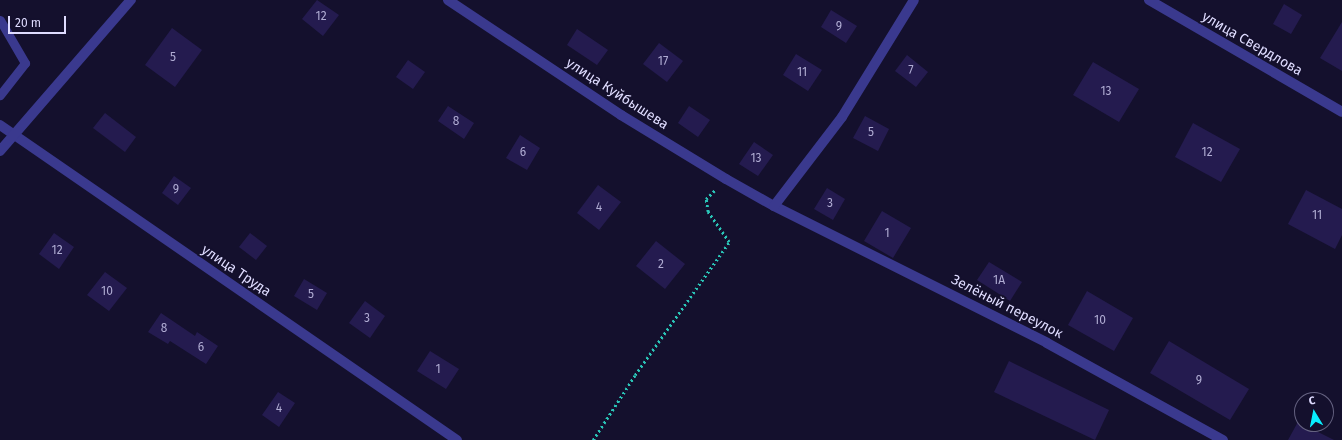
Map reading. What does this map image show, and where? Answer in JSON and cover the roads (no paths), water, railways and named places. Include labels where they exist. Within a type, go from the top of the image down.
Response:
[{"type":"street","points":[[0,151],[131,0]]},
{"type":"street","name":"улица Куйбышева","points":[[448,0],[621,115],[726,179],[774,206]]},
{"type":"street","points":[[774,206],[842,116],[914,0]]},
{"type":"street","name":"улица Свердлова","points":[[1149,0],[1342,112]]},
{"type":"street","name":"улица Труда","points":[[0,125],[457,440]]},
{"type":"street","name":"Зелёный переулок","points":[[774,206],[1047,343],[1223,440]]},
{"type":"lane","points":[[0,20],[25,63],[0,95]]}]
